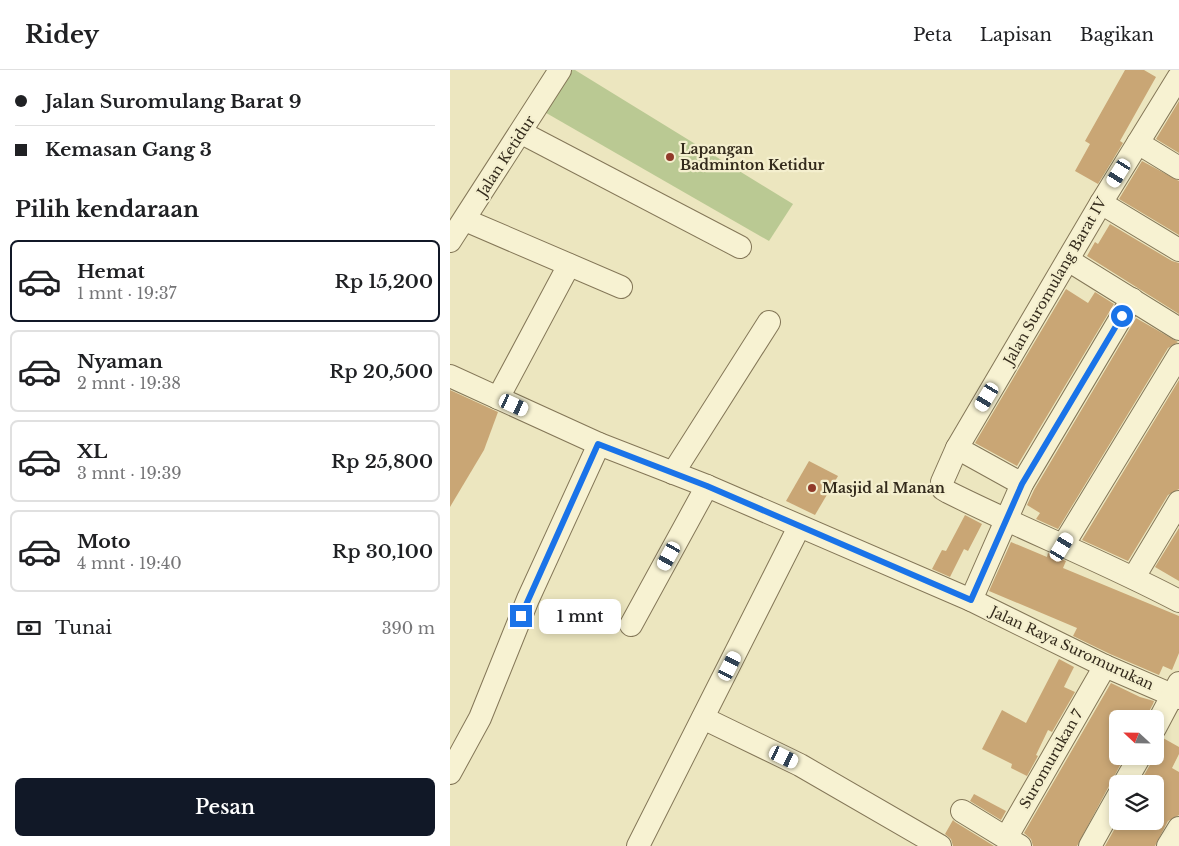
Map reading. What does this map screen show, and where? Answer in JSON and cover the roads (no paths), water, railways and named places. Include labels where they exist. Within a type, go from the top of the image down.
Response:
[{"type":"street","name":"Jalan Ketidur","points":[[450,241],[522,132],[560,70]]},
{"type":"street","name":"Jalan Suromulang Barat IV","points":[[1005,521],[943,489],[942,482],[957,448],[1138,143],[1174,76]]},
{"type":"street","points":[[522,132],[740,247]]},
{"type":"street","points":[[1138,143],[1179,168]]},
{"type":"street","points":[[1101,204],[1179,250]]},
{"type":"street","points":[[465,220],[621,288]]},
{"type":"street","points":[[1068,260],[1179,329]]},
{"type":"street","points":[[498,398],[568,264]]},
{"type":"street","points":[[971,600],[1022,484],[1132,299]]},
{"type":"street","points":[[673,473],[769,322]]},
{"type":"street","points":[[1062,547],[1179,356]]},
{"type":"street","name":"Jalan Raya Suromurukan","points":[[450,376],[598,444],[707,486],[971,600],[1105,666],[1177,692]]},
{"type":"street","points":[[450,773],[480,718],[528,599],[598,444]]},
{"type":"street","points":[[957,448],[1022,484]]},
{"type":"street","points":[[631,625],[707,486]]},
{"type":"street","points":[[1134,577],[1179,502]]},
{"type":"street","points":[[1005,521],[1134,577],[1179,601]]},
{"type":"street","points":[[638,846],[799,527]]},
{"type":"street","name":"Suromurukan 7","points":[[1013,842],[1105,666]]},
{"type":"street","points":[[1164,713],[1177,692]]},
{"type":"street","points":[[703,718],[800,765],[906,837],[940,846]]},
{"type":"street","points":[[962,812],[1013,842]]},
{"type":"street","points":[[1090,846],[1109,812]]},
{"type":"street","points":[[1168,846],[1179,828]]},
{"type":"place","name":"Lapangan Badminton Ketidur","points":[[670,157]]},
{"type":"place","name":"Masjid al Manan","points":[[812,488]]}]
